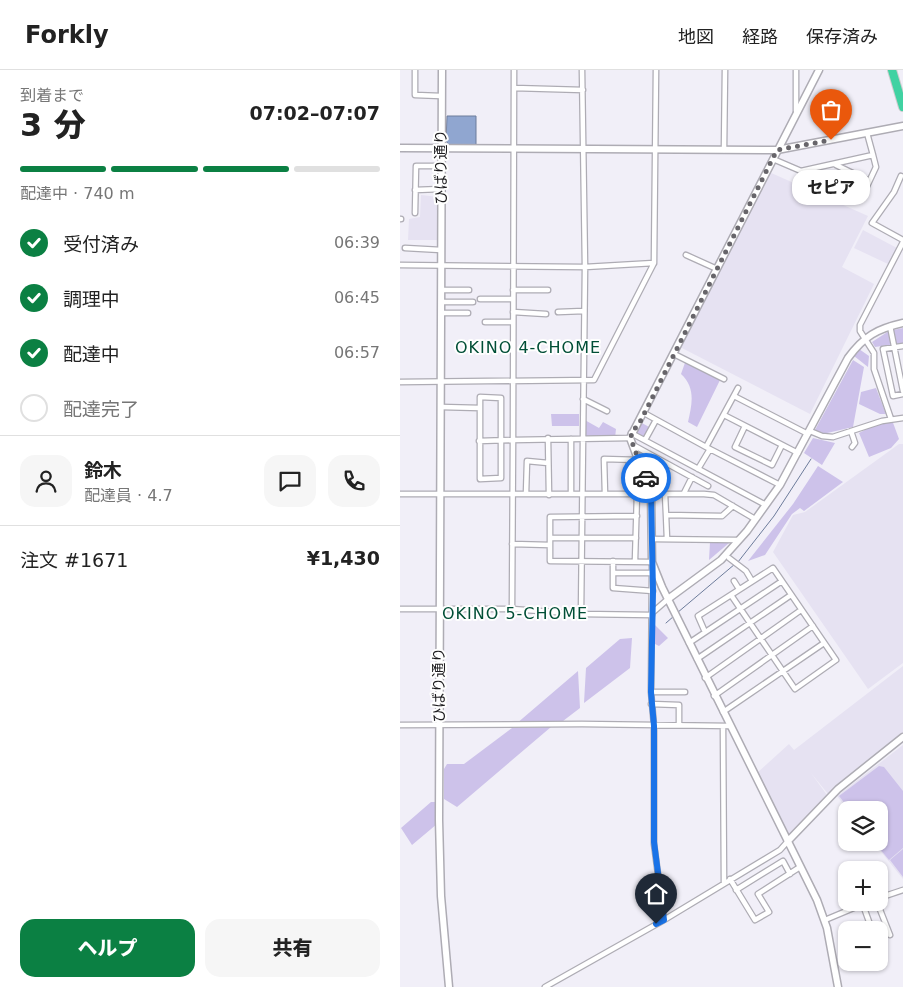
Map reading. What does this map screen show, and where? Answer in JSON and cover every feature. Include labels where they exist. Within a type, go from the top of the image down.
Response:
[{"type":"highway","points":[[892,70],[903,107]]},
{"type":"street","points":[[415,70],[415,95],[441,96]]},
{"type":"street","name":"ひばり通り","points":[[442,70],[440,148],[439,724],[441,896],[450,987]]},
{"type":"street","points":[[512,609],[514,70]]},
{"type":"street","points":[[581,614],[585,267],[582,70]]},
{"type":"street","points":[[400,382],[594,380],[654,263],[656,70]]},
{"type":"street","points":[[724,150],[725,70]]},
{"type":"street","points":[[796,70],[796,112]]},
{"type":"street","points":[[664,920],[654,842],[654,726],[651,704],[653,591],[651,494],[631,435],[819,70]]},
{"type":"street","points":[[514,88],[583,90]]},
{"type":"street","points":[[400,148],[777,150],[903,126]]},
{"type":"street","points":[[773,158],[861,199],[876,167],[867,133]]},
{"type":"street","points":[[801,172],[873,155]]},
{"type":"street","points":[[850,172],[854,160]]},
{"type":"street","points":[[836,165],[870,181]]},
{"type":"street","points":[[415,212],[416,166],[440,166]]},
{"type":"street","points":[[891,419],[874,370],[874,353],[860,332],[860,325],[903,241],[872,223],[894,192],[901,176]]},
{"type":"street","points":[[415,190],[441,189]]},
{"type":"street","points":[[405,248],[441,250]]},
{"type":"street","points":[[686,255],[717,268]]},
{"type":"street","points":[[400,265],[585,267],[654,263]]},
{"type":"street","points":[[441,290],[469,290]]},
{"type":"street","points":[[513,290],[548,290]]},
{"type":"street","points":[[480,300],[513,299]]},
{"type":"street","points":[[441,302],[473,302]]},
{"type":"street","points":[[558,312],[584,311]]},
{"type":"street","points":[[513,312],[546,314]]},
{"type":"street","points":[[441,313],[468,313]]},
{"type":"street","points":[[486,322],[513,322]]},
{"type":"street","points":[[400,609],[512,609],[581,614],[652,614],[670,602],[721,560],[766,506],[798,453],[848,358],[865,337],[903,322]]},
{"type":"street","points":[[890,326],[894,348],[903,393],[893,396],[883,349],[894,348],[903,346]]},
{"type":"street","points":[[674,354],[724,380]]},
{"type":"street","points":[[698,469],[738,388]]},
{"type":"street","points":[[734,396],[809,433],[822,436],[833,437],[891,419],[903,418]]},
{"type":"street","points":[[480,397],[501,398],[501,478],[480,479],[480,408],[480,397]]},
{"type":"street","points":[[583,399],[607,411]]},
{"type":"street","points":[[441,407],[480,408]]},
{"type":"street","points":[[644,413],[780,485]]},
{"type":"street","points":[[724,415],[798,453]]},
{"type":"street","points":[[645,440],[656,420]]},
{"type":"street","points":[[745,426],[735,447],[772,466],[782,445]]},
{"type":"street","points":[[851,431],[855,443],[852,447]]},
{"type":"street","points":[[480,441],[631,435],[645,440],[766,506]]},
{"type":"street","points":[[548,438],[549,495]]},
{"type":"street","points":[[570,438],[571,494]]},
{"type":"street","points":[[633,445],[708,486]]},
{"type":"street","points":[[605,494],[604,459],[639,460]]},
{"type":"street","points":[[629,460],[629,494]]},
{"type":"street","points":[[526,494],[527,461],[548,462]]},
{"type":"street","points":[[684,493],[692,477]]},
{"type":"street","points":[[400,494],[549,495],[684,493],[714,495],[755,519]]},
{"type":"street","points":[[635,561],[637,494]]},
{"type":"street","points":[[665,494],[667,539]]},
{"type":"street","points":[[666,515],[722,516],[733,506]]},
{"type":"street","points":[[637,516],[550,517],[550,561],[652,562]]},
{"type":"street","points":[[550,538],[636,538]]},
{"type":"street","points":[[652,539],[737,540]]},
{"type":"street","points":[[512,544],[550,545]]},
{"type":"street","points":[[729,558],[746,571],[752,581]]},
{"type":"street","points":[[613,561],[613,588],[653,591]]},
{"type":"street","points":[[652,562],[705,678],[788,841],[825,920],[838,987]]},
{"type":"street","points":[[705,632],[698,616],[773,568],[836,660],[795,689],[731,595]]},
{"type":"street","points":[[613,574],[652,573]]},
{"type":"street","points":[[734,581],[739,590]]},
{"type":"street","points":[[689,643],[782,581]]},
{"type":"street","points":[[697,659],[791,595]]},
{"type":"street","points":[[705,678],[801,610]]},
{"type":"street","points":[[714,696],[813,626]]},
{"type":"street","points":[[723,712],[824,642]]},
{"type":"street","points":[[651,692],[685,692]]},
{"type":"street","points":[[651,704],[679,705],[679,725]]},
{"type":"street","points":[[400,725],[520,726],[582,724],[730,726]]},
{"type":"street","points":[[723,726],[724,883]]},
{"type":"street","points":[[545,987],[664,920],[780,850],[838,789],[903,737]]},
{"type":"street","points":[[736,890],[783,861],[790,874]]},
{"type":"street","points":[[730,879],[755,920],[769,912],[758,894],[800,867]]},
{"type":"street","points":[[888,895],[903,890]]},
{"type":"street","points":[[825,920],[847,911]]},
{"type":"street","points":[[881,911],[890,935]]},
{"type":"shaded area","points":[[769,172],[868,216],[842,267],[874,284],[810,414],[680,347]]},
{"type":"shaded area","points":[[421,195],[438,197],[438,240],[408,240],[409,219],[420,217]]},
{"type":"shaded area","points":[[863,230],[897,248],[888,264],[854,248]]},
{"type":"shaded area","points":[[903,328],[903,343],[875,347],[872,342],[889,331]]},
{"type":"shaded area","points":[[859,349],[869,356],[868,367],[854,356]]},
{"type":"shaded area","points":[[686,360],[721,378],[697,427],[688,422],[692,396],[686,379],[681,374]]},
{"type":"shaded area","points":[[853,360],[864,367],[853,427],[823,434],[815,430]]},
{"type":"shaded area","points":[[876,388],[886,414],[880,414],[859,404],[861,392]]},
{"type":"shaded area","points":[[551,414],[579,414],[579,426],[552,426]]},
{"type":"shaded area","points":[[583,419],[599,428],[603,422],[616,429],[615,438],[583,438]]},
{"type":"shaded area","points":[[892,420],[899,439],[891,448],[869,457],[859,433],[882,421]]},
{"type":"shaded area","points":[[640,422],[651,428],[645,440],[631,433]]},
{"type":"shaded area","points":[[813,438],[835,443],[822,465],[804,453]]},
{"type":"shaded area","points":[[899,444],[903,444],[903,663],[868,689],[773,552],[793,515],[805,512]]},
{"type":"shaded area","points":[[818,466],[843,482],[804,511],[800,508],[792,514],[765,555],[748,561],[793,504]]},
{"type":"shaded area","points":[[630,471],[637,471],[645,492],[631,491]]},
{"type":"shaded area","points":[[710,542],[729,543],[709,560]]},
{"type":"shaded area","points":[[654,624],[668,638],[659,646],[655,644]]},
{"type":"shaded area","points":[[632,638],[630,668],[584,703],[586,668],[620,639]]},
{"type":"shaded area","points":[[903,666],[903,733],[828,794],[811,773],[827,795],[790,834],[787,834],[757,773],[789,744],[794,750]]},
{"type":"shaded area","points":[[578,671],[580,708],[563,721],[516,724]]},
{"type":"shaded area","points":[[551,727],[457,807],[444,799],[444,769],[447,764],[464,764],[512,728]]},
{"type":"shaded area","points":[[903,745],[903,879],[880,851],[888,851],[888,801],[841,801],[837,796]]},
{"type":"shaded area","points":[[879,766],[884,767],[903,791],[903,848],[889,860],[882,851],[888,851],[888,801],[843,801],[839,796]]},
{"type":"shaded area","points":[[431,802],[436,802],[437,824],[412,845],[401,828]]},
{"type":"shaded area","points":[[903,849],[903,877],[890,860]]},
{"type":"water","points":[[447,116],[476,116],[476,145],[449,145],[446,141]]},
{"type":"waterway","points":[[738,562],[774,516],[811,459]]},
{"type":"waterway","points":[[677,613],[735,564]]},
{"type":"waterway","points":[[666,623],[674,616]]},
{"type":"way so far","points":[[646,478],[630,438],[631,434],[640,422],[777,150],[831,140]]},
{"type":"place","name":"セピア","points":[[831,140]]},
{"type":"district","name":"OKINO 4-CHOME","points":[[528,347]]},
{"type":"district","name":"OKINO 5-CHOME","points":[[515,613]]},
{"type":"route","points":[[646,478],[651,494],[652,539],[651,704],[654,726],[654,842],[664,920],[656,924]]}]
